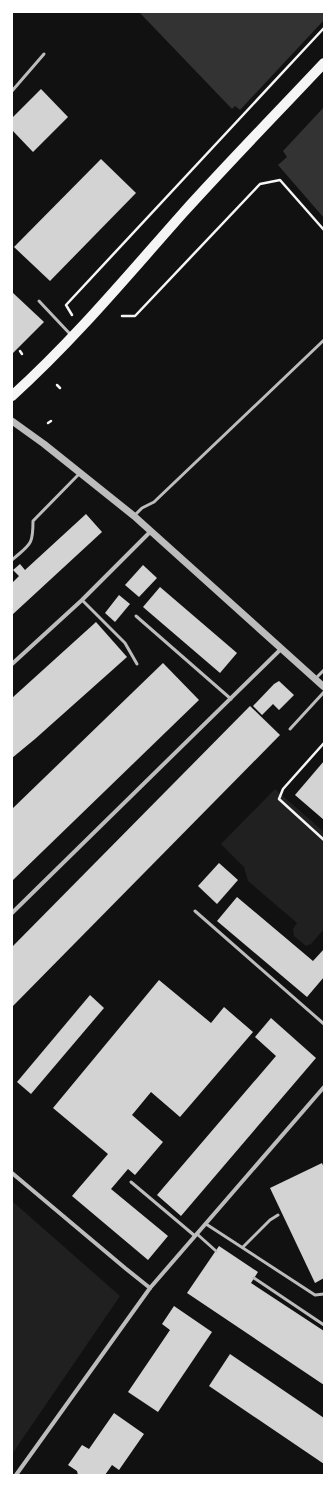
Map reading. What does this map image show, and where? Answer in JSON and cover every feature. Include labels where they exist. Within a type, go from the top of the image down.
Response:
[{"type":"main road","points":[[12,396],[40,370],[72,336],[188,208],[324,63]]},
{"type":"street","points":[[12,421],[134,516],[324,687]]},
{"type":"street","points":[[12,664],[82,600],[151,531]]},
{"type":"street","points":[[12,913],[231,699],[280,649]]},
{"type":"street","points":[[16,1475],[150,1288],[172,1260],[206,1224],[324,1087]]},
{"type":"street","points":[[12,1173],[150,1288]]},
{"type":"lane","points":[[12,91],[44,54]]},
{"type":"lane","points":[[39,301],[72,336]]},
{"type":"lane","points":[[134,516],[142,508],[154,502],[324,340]]},
{"type":"lane","points":[[12,560],[31,542],[33,538],[33,521],[80,473]]},
{"type":"lane","points":[[82,600],[125,643],[137,664]]},
{"type":"lane","points":[[136,616],[231,699]]},
{"type":"lane","points":[[315,679],[324,670]]},
{"type":"lane","points":[[290,729],[324,692]]},
{"type":"lane","points":[[195,911],[324,1024]]},
{"type":"lane","points":[[321,1021],[324,1017]]},
{"type":"lane","points":[[131,1182],[216,1251]]},
{"type":"lane","points":[[243,1247],[270,1220],[278,1215]]},
{"type":"lane","points":[[206,1224],[315,1295],[324,1294]]},
{"type":"lane","points":[[254,1278],[324,1325]]},
{"type":"path","points":[[66,305],[324,28]]},
{"type":"path","points":[[122,316],[135,316],[260,184],[280,180],[324,230]]},
{"type":"path","points":[[57,385],[60,388]]},
{"type":"path","points":[[324,743],[283,789],[279,798],[324,840]]},
{"type":"shaded area","points":[[139,12],[324,12],[324,218],[278,165],[257,135]]},
{"type":"shaded area","points":[[275,789],[324,832],[324,929],[311,944],[306,946],[294,936],[293,929],[297,923],[248,881],[244,867],[221,844]]},
{"type":"shaded area","points":[[12,1201],[120,1296],[12,1454]]},
{"type":"pier","points":[[324,20],[324,107],[283,151],[287,157],[278,165],[274,162],[256,137],[231,110],[235,106],[240,110]]},
{"type":"building","points":[[41,89],[68,117],[33,152],[12,130],[12,118]]},
{"type":"building","points":[[101,159],[136,193],[50,281],[14,247]]},
{"type":"building","points":[[12,292],[44,322],[12,354]]},
{"type":"building","points":[[86,514],[102,532],[12,615],[12,583],[19,576],[13,570],[20,564],[25,570]]},
{"type":"building","points":[[143,565],[157,578],[139,597],[125,585]]},
{"type":"building","points":[[160,587],[237,653],[220,673],[143,607]]},
{"type":"building","points":[[119,595],[130,604],[115,622],[105,613]]},
{"type":"building","points":[[96,622],[127,657],[12,758],[12,698]]},
{"type":"building","points":[[163,663],[199,700],[12,881],[12,809]]},
{"type":"building","points":[[279,681],[294,695],[279,710],[273,704],[262,715],[253,706],[274,684]]},
{"type":"building","points":[[250,706],[280,735],[12,1007],[12,947]]},
{"type":"building","points":[[324,761],[324,820],[295,795]]},
{"type":"building","points":[[219,863],[238,880],[217,904],[198,886]]},
{"type":"building","points":[[237,897],[313,961],[324,949],[324,977],[307,997],[217,921]]},
{"type":"building","points":[[159,980],[211,1023],[224,1007],[253,1032],[180,1117],[151,1092],[132,1115],[163,1142],[135,1175],[128,1169],[111,1189],[168,1236],[148,1260],[72,1196],[108,1154],[53,1108]]},
{"type":"building","points":[[90,995],[104,1008],[31,1094],[17,1082]]},
{"type":"building","points":[[271,1018],[316,1058],[181,1216],[157,1195],[276,1056],[255,1037]]},
{"type":"building","points":[[322,1163],[324,1168],[324,1278],[315,1283],[270,1188]]},
{"type":"building","points":[[219,1246],[258,1272],[251,1283],[324,1331],[324,1385],[187,1293]]},
{"type":"building","points":[[174,1306],[212,1332],[158,1412],[128,1392],[170,1330],[162,1324]]},
{"type":"building","points":[[230,1354],[324,1418],[324,1464],[209,1386]]},
{"type":"building","points":[[114,1413],[144,1434],[119,1470],[112,1465],[105,1475],[78,1475],[77,1471],[68,1465],[82,1445],[89,1449]]}]
